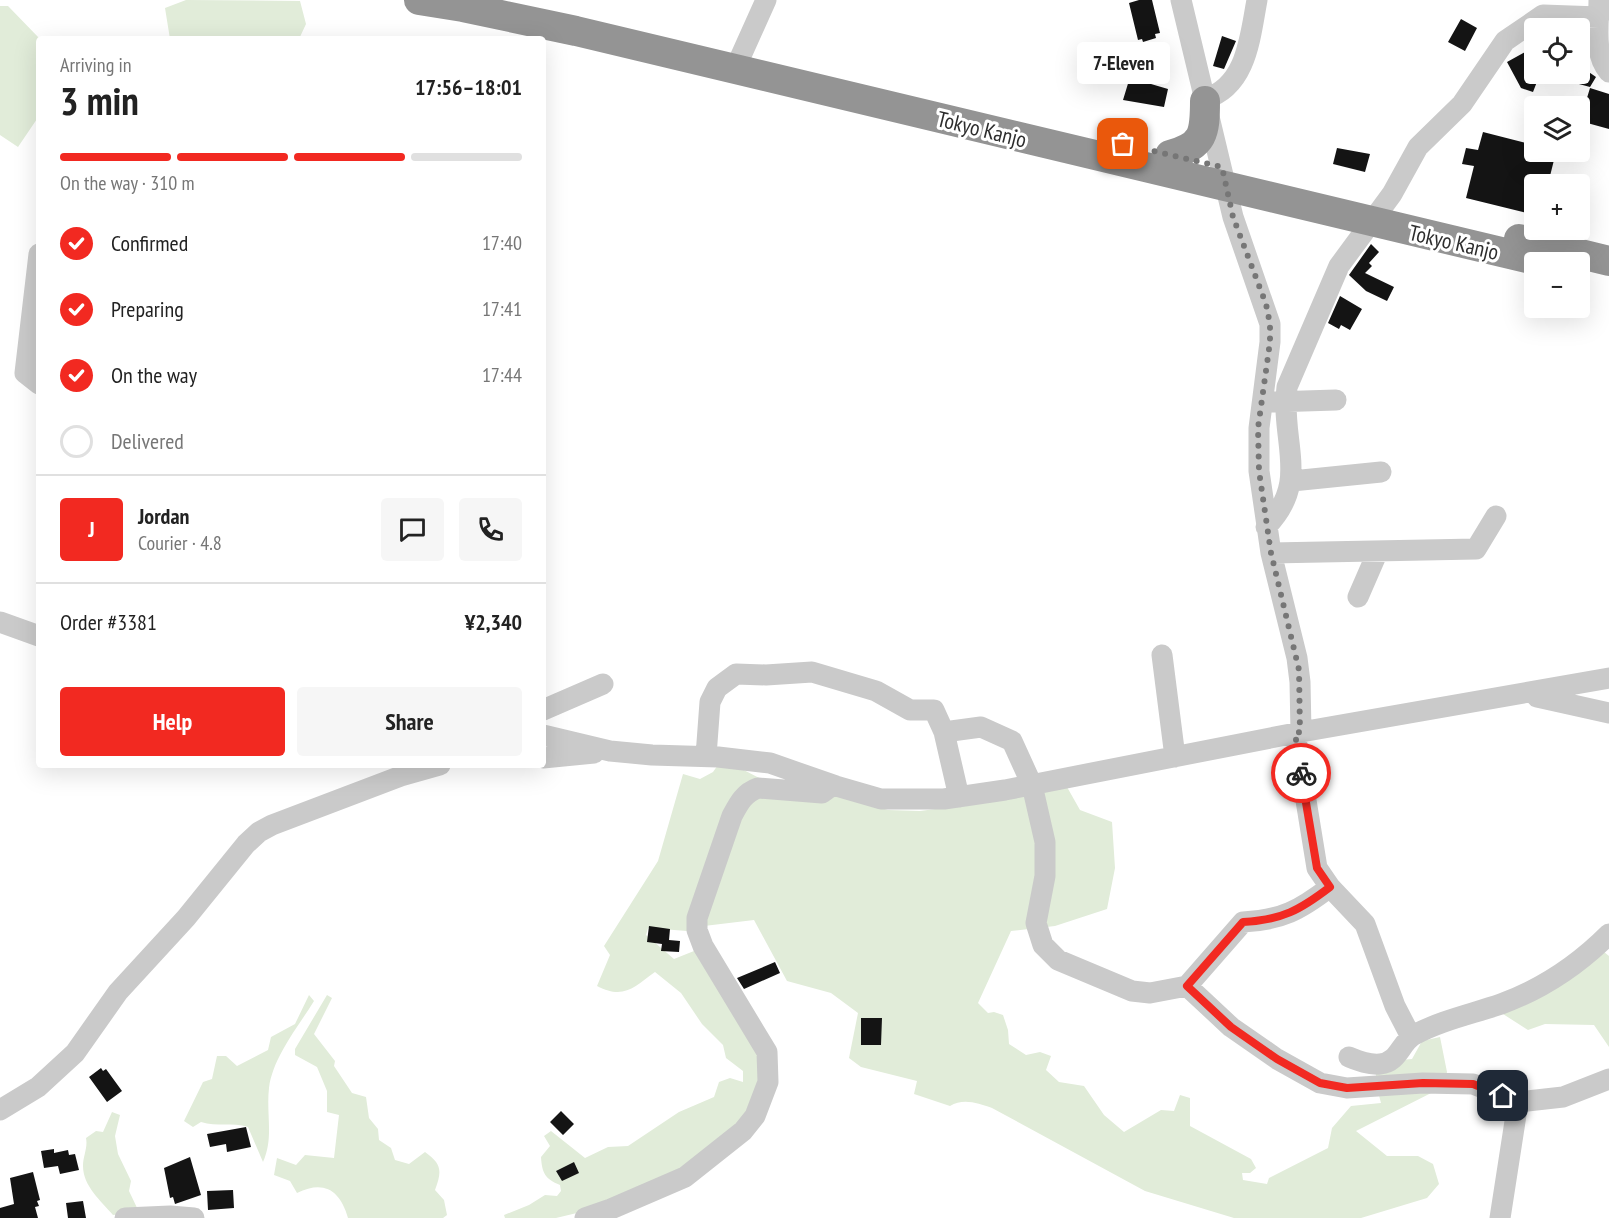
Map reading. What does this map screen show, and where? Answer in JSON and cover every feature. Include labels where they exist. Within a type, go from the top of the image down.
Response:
[{"type":"highway","name":"Tokyo Kanjo","points":[[419,0],[739,60],[1005,117],[1170,155],[1225,178]]},
{"type":"highway","name":"Tokyo Kanjo","points":[[519,0],[739,60],[1225,178],[1377,214],[1609,261]]},
{"type":"highway","points":[[1170,155],[1187,150],[1199,139],[1205,121],[1205,100]]},
{"type":"highway","name":"Tokyo Kanjo","points":[[1377,214],[1524,257]]},
{"type":"highway","points":[[1590,274],[1609,279]]},
{"type":"street","points":[[739,60],[766,0]]},
{"type":"street","points":[[1181,0],[1233,217],[1266,304],[1270,324],[1258,447],[1266,527],[1297,658],[1300,682],[1298,732],[1317,868],[1330,887],[1365,924],[1391,996],[1411,1037]]},
{"type":"street","points":[[1205,100],[1216,95],[1236,77],[1248,50],[1257,0]]},
{"type":"street","points":[[1266,527],[1281,512],[1292,481],[1285,402],[1287,387],[1339,266],[1392,194],[1418,147],[1462,104],[1505,40],[1549,8],[1599,9],[1599,54],[1603,66],[1609,72]]},
{"type":"street","points":[[36,281],[26,373],[36,381]]},
{"type":"street","points":[[1262,403],[1336,400]]},
{"type":"street","points":[[1292,481],[1381,472]]},
{"type":"street","points":[[1271,553],[1476,549],[1496,516]]},
{"type":"street","points":[[1358,597],[1378,551]]},
{"type":"street","points":[[0,622],[36,635]]},
{"type":"street","points":[[1162,655],[1175,757]]},
{"type":"street","points":[[706,756],[710,702],[717,687],[736,674],[813,672],[876,691],[910,710],[934,710],[944,732],[959,797]]},
{"type":"street","points":[[546,758],[610,751],[706,756],[770,763],[881,799],[959,797],[1032,785],[1298,732],[1609,678]]},
{"type":"street","points":[[546,709],[603,684]]},
{"type":"street","points":[[1521,694],[1609,713]]},
{"type":"street","points":[[944,732],[981,727],[1012,741],[1032,785],[1045,842],[1045,876],[1036,923],[1043,945],[1058,960],[1132,991],[1150,993],[1187,986],[1243,922],[1278,918],[1303,908],[1330,887]]},
{"type":"street","points":[[546,736],[610,751]]},
{"type":"street","points":[[0,1110],[38,1087],[75,1053],[118,992],[186,918],[246,844],[259,832],[401,776],[429,768]]},
{"type":"street","points":[[585,1218],[685,1177],[743,1131],[755,1116],[768,1082],[767,1052],[703,946],[697,930],[697,918],[732,816],[740,800],[750,791],[758,788],[822,794],[833,785]]},
{"type":"street","points":[[1349,1057],[1364,1063],[1380,1064],[1391,1061],[1411,1037],[1444,1022],[1498,1005],[1537,988],[1574,964],[1609,934]]},
{"type":"street","points":[[1187,986],[1231,1027],[1277,1059],[1320,1083],[1347,1088],[1423,1083],[1473,1084],[1518,1102],[1563,1097],[1609,1079]]},
{"type":"street","points":[[1500,1218],[1518,1102]]},
{"type":"street","points":[[125,1218],[170,1216],[194,1218]]},
{"type":"green space","points":[[186,0],[300,1],[306,24],[300,36],[170,36],[165,8]]},
{"type":"green space","points":[[0,6],[8,6],[37,36],[36,120],[18,147],[0,135]]},
{"type":"green space","points":[[720,762],[738,767],[767,782],[836,794],[888,810],[920,811],[988,802],[1067,787],[1080,810],[1112,822],[1115,868],[1107,909],[1055,926],[1011,931],[978,1003],[988,1013],[1003,1015],[1008,1030],[1009,1044],[1026,1055],[1040,1052],[1051,1056],[1046,1070],[1059,1082],[1084,1086],[1104,1115],[1124,1132],[1161,1110],[1174,1111],[1180,1095],[1190,1098],[1190,1126],[1251,1159],[1256,1168],[1250,1173],[1242,1173],[1243,1180],[1267,1184],[1269,1178],[1328,1148],[1332,1128],[1351,1106],[1381,1103],[1376,1084],[1376,1068],[1390,1061],[1412,1059],[1422,1041],[1440,1037],[1447,1072],[1443,1087],[1356,1131],[1387,1156],[1418,1156],[1433,1164],[1439,1184],[1427,1198],[1361,1218],[1234,1218],[1145,1191],[992,1108],[965,1102],[950,1106],[914,1094],[917,1081],[861,1067],[849,1058],[858,1013],[831,993],[787,981],[754,920],[704,926],[687,931],[648,928],[646,935],[674,959],[699,949],[755,1039],[765,1084],[749,1117],[672,1178],[606,1206],[556,1218],[505,1218],[504,1215],[529,1205],[545,1195],[557,1196],[561,1191],[560,1185],[545,1175],[541,1163],[541,1157],[550,1146],[544,1136],[551,1131],[585,1158],[608,1147],[628,1146],[679,1112],[714,1097],[719,1082],[730,1078],[743,1082],[743,1071],[726,1058],[723,1045],[702,1024],[681,993],[655,972],[635,987],[622,992],[614,992],[597,986],[610,955],[604,946],[658,861],[683,774],[700,779],[713,772]]},
{"type":"green space","points":[[1604,952],[1609,956],[1609,1047],[1594,1025],[1545,1024],[1528,1030],[1503,1014]]},
{"type":"green space","points":[[309,995],[314,1001],[287,1043],[271,1076],[268,1098],[268,1144],[263,1162],[248,1127],[201,1122],[193,1127],[184,1121],[203,1082],[212,1079],[217,1056],[226,1056],[237,1066],[268,1050],[271,1037],[295,1024]]},
{"type":"green space","points":[[327,995],[332,998],[314,1034],[335,1061],[334,1066],[352,1093],[366,1097],[369,1118],[378,1129],[379,1140],[391,1148],[395,1160],[409,1164],[425,1152],[435,1160],[439,1168],[439,1178],[435,1190],[444,1200],[447,1215],[443,1218],[348,1218],[340,1200],[330,1190],[315,1187],[297,1193],[290,1181],[274,1175],[277,1158],[296,1165],[305,1155],[334,1158],[339,1115],[327,1112],[327,1091],[317,1067],[295,1055],[295,1049]]},
{"type":"green space","points":[[112,1112],[120,1115],[115,1136],[118,1154],[131,1181],[129,1191],[139,1212],[113,1215],[94,1193],[84,1173],[86,1138],[96,1131],[103,1132]]},
{"type":"building","points":[[1152,0],[1160,33],[1155,34],[1156,38],[1143,42],[1142,39],[1138,40],[1129,3]]},
{"type":"building","points":[[1461,19],[1477,28],[1465,51],[1448,42]]},
{"type":"building","points":[[1222,36],[1236,41],[1224,69],[1213,66]]},
{"type":"building","points":[[1524,53],[1524,84],[1536,84],[1533,92],[1521,88],[1507,62]]},
{"type":"building","points":[[1590,73],[1596,77],[1590,87],[1579,84],[1590,84]]},
{"type":"building","points":[[1140,76],[1153,79],[1151,84],[1168,89],[1164,107],[1123,100],[1130,77],[1139,80]]},
{"type":"building","points":[[1590,88],[1609,94],[1609,129],[1590,124],[1590,96],[1588,96]]},
{"type":"building","points":[[1483,132],[1524,142],[1524,162],[1554,162],[1550,174],[1524,174],[1524,212],[1466,198],[1474,166],[1462,164],[1466,148],[1478,150]]},
{"type":"building","points":[[1337,148],[1370,154],[1365,172],[1333,164]]},
{"type":"building","points":[[1371,244],[1379,252],[1369,263],[1372,266],[1365,273],[1394,287],[1387,301],[1366,291],[1349,275]]},
{"type":"building","points":[[1340,296],[1362,309],[1350,330],[1341,325],[1339,329],[1328,323]]},
{"type":"building","points":[[649,926],[670,929],[669,940],[680,941],[679,952],[661,951],[662,944],[647,942]]},
{"type":"building","points":[[775,962],[780,973],[744,989],[737,978]]},
{"type":"building","points":[[861,1018],[882,1018],[881,1045],[861,1045]]},
{"type":"building","points":[[101,1068],[103,1071],[106,1069],[122,1091],[107,1102],[89,1077]]},
{"type":"building","points":[[561,1111],[574,1124],[563,1135],[550,1122]]},
{"type":"building","points":[[246,1127],[251,1147],[227,1152],[226,1144],[210,1147],[207,1134]]},
{"type":"building","points":[[54,1149],[54,1153],[68,1150],[69,1155],[75,1154],[79,1170],[60,1174],[58,1166],[44,1168],[41,1151]]},
{"type":"building","points":[[190,1157],[201,1195],[175,1204],[173,1197],[170,1198],[164,1168]]},
{"type":"building","points":[[574,1162],[579,1173],[562,1181],[556,1171]]},
{"type":"building","points":[[33,1172],[40,1200],[37,1201],[39,1206],[35,1207],[38,1218],[0,1218],[0,1208],[14,1204],[10,1178]]},
{"type":"building","points":[[233,1190],[234,1208],[208,1210],[207,1191]]},
{"type":"building","points":[[83,1201],[86,1218],[68,1218],[66,1203]]},
{"type":"way so far","points":[[1123,144],[1222,167],[1233,217],[1266,304],[1270,324],[1270,342],[1258,428],[1259,471],[1271,553],[1297,658],[1300,682],[1300,732],[1295,733],[1301,773]]},
{"type":"place","name":"7-Eleven","points":[[1123,144]]},
{"type":"route","points":[[1301,773],[1317,868],[1330,887],[1303,908],[1278,918],[1243,922],[1187,986],[1231,1027],[1277,1059],[1320,1083],[1347,1088],[1423,1083],[1473,1084],[1503,1096]]}]
